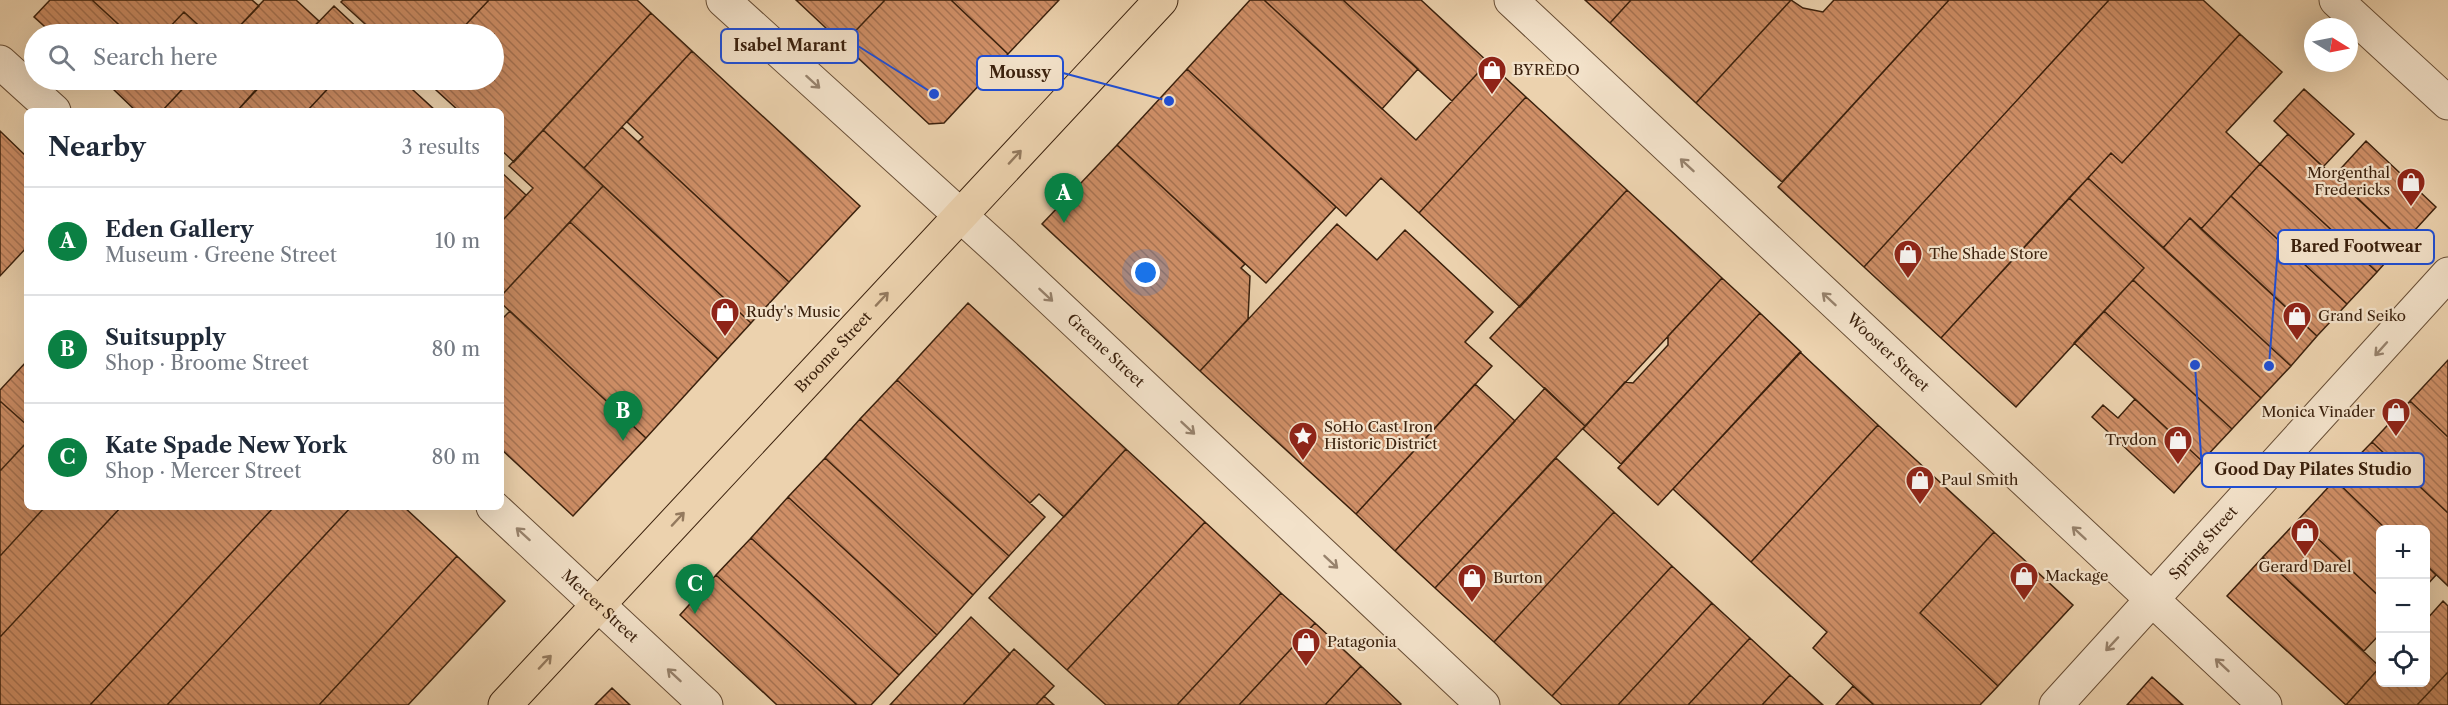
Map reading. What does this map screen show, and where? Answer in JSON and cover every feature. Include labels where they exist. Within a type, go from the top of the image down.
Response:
[{"type":"main road","name":"Broome Street","points":[[506,705],[1161,0]]},
{"type":"street","name":"Greene Street","points":[[723,0],[960,215],[1484,705]]},
{"type":"street","name":"Wooster Street","points":[[1511,0],[2265,705]]},
{"type":"street","points":[[2336,0],[2448,104]]},
{"type":"street","points":[[0,62],[24,84]]},
{"type":"street","points":[[31,90],[51,108]]},
{"type":"street","name":"Spring Street","points":[[2056,705],[2448,274]]},
{"type":"street","name":"Mercer Street","points":[[496,510],[706,705]]},
{"type":"building","points":[[50,0],[92,0],[118,24],[42,24],[34,17]]},
{"type":"building","points":[[92,0],[252,0],[259,6],[242,24],[197,24],[184,12],[173,24],[118,24]]},
{"type":"building","points":[[264,0],[296,0],[319,21],[316,24],[241,24]]},
{"type":"building","points":[[343,0],[489,0],[466,24],[365,24],[341,2]]},
{"type":"building","points":[[489,0],[637,0],[651,13],[514,162],[504,153],[504,108],[456,108],[436,90],[504,90],[504,24],[466,24]]},
{"type":"building","points":[[796,0],[885,0],[843,44]]},
{"type":"building","points":[[885,0],[951,0],[1008,54],[944,123],[929,124],[843,44]]},
{"type":"building","points":[[951,0],[1059,0],[1008,54]]},
{"type":"building","points":[[1250,0],[1264,0],[1416,140],[1488,62],[1526,97],[1419,213],[1381,178],[1346,216],[1187,69]]},
{"type":"building","points":[[1264,0],[1343,0],[1418,69],[1382,109]]},
{"type":"building","points":[[1343,0],[1421,0],[1488,62],[1452,101]]},
{"type":"building","points":[[1585,0],[1631,0],[1610,23]]},
{"type":"building","points":[[1631,0],[1791,0],[1696,103],[1610,23]]},
{"type":"building","points":[[1791,0],[1803,8],[1823,12],[1834,0],[1949,0],[1782,182],[1696,103]]},
{"type":"building","points":[[1949,0],[2109,0],[1864,267],[1778,187]]},
{"type":"building","points":[[2109,0],[2203,0],[2240,34],[2122,163],[2111,153],[1941,338],[1864,267]]},
{"type":"building","points":[[334,6],[353,24],[317,24]]},
{"type":"building","points":[[184,12],[197,24],[173,24]]},
{"type":"building","points":[[651,13],[692,51],[584,168],[543,130]]},
{"type":"building","points":[[2240,34],[2282,72],[2226,132],[2260,164],[2201,229],[2190,218],[2163,248],[2088,178],[2111,153],[2122,163]]},
{"type":"building","points":[[692,51],[860,206],[789,282],[638,142],[643,137],[627,122]]},
{"type":"building","points":[[1187,69],[1336,207],[1266,283],[1117,145]]},
{"type":"building","points":[[2304,89],[2354,134],[2323,167],[2274,121]]},
{"type":"building","points":[[114,90],[182,90],[165,108],[133,108]]},
{"type":"building","points":[[182,90],[256,90],[240,108],[165,108]]},
{"type":"building","points":[[257,90],[327,90],[310,108],[240,108]]},
{"type":"building","points":[[327,90],[413,90],[433,108],[310,108]]},
{"type":"building","points":[[1526,97],[1627,190],[1520,307],[1419,213]]},
{"type":"building","points":[[622,127],[789,282],[751,323],[584,168]]},
{"type":"building","points":[[543,130],[603,186],[504,293],[504,219],[533,188],[509,166]]},
{"type":"building","points":[[0,131],[24,154],[24,250],[0,276]]},
{"type":"building","points":[[2288,134],[2404,242],[2377,272],[2260,164]]},
{"type":"building","points":[[2366,141],[2436,207],[2404,242],[2334,176]]},
{"type":"building","points":[[1117,145],[1245,264],[1241,268],[1250,276],[1248,319],[1200,371],[1042,224]]},
{"type":"building","points":[[2260,164],[2377,272],[2347,304],[2231,196]]},
{"type":"building","points":[[504,175],[526,195],[504,219]]},
{"type":"building","points":[[2088,178],[2291,366],[2261,398],[2133,280],[2144,268],[2069,198]]},
{"type":"building","points":[[603,186],[751,323],[718,359],[570,222]]},
{"type":"building","points":[[1627,190],[1722,278],[1585,426],[1490,338]]},
{"type":"building","points":[[2231,196],[2347,304],[2317,336],[2201,229]]},
{"type":"building","points":[[2069,198],[2144,268],[2016,407],[1941,338]]},
{"type":"building","points":[[2190,218],[2317,336],[2291,366],[2163,248]]},
{"type":"building","points":[[570,222],[718,359],[646,438],[504,306],[504,293]]},
{"type":"building","points":[[1337,224],[1377,260],[1405,230],[1493,312],[1465,342],[1492,366],[1356,514],[1200,371]]},
{"type":"building","points":[[1722,278],[1760,313],[1621,464],[1583,429],[1625,382],[1633,383],[1668,345],[1668,336]]},
{"type":"building","points":[[2133,280],[2261,398],[2232,429],[2104,311]]},
{"type":"building","points":[[968,303],[1126,449],[1064,517],[1039,494],[1030,503],[897,380]]},
{"type":"building","points":[[510,311],[646,438],[573,516],[504,452],[504,317]]},
{"type":"building","points":[[2104,311],[2232,429],[2202,461],[2074,343]]},
{"type":"building","points":[[1760,313],[1801,352],[1658,505],[1618,468]]},
{"type":"building","points":[[1800,352],[1878,425],[1751,562],[1673,489]]},
{"type":"building","points":[[2448,360],[2448,437],[2410,401]]},
{"type":"building","points":[[24,364],[24,422],[0,401],[0,390]]},
{"type":"building","points":[[897,380],[1045,517],[1009,556],[860,419]]},
{"type":"building","points":[[1475,384],[1515,421],[1395,551],[1356,514]]},
{"type":"building","points":[[1545,388],[1585,426],[1435,588],[1395,551]]},
{"type":"building","points":[[2135,399],[2202,461],[2174,493],[2092,417],[2103,405],[2118,418]]},
{"type":"building","points":[[0,401],[24,422],[24,445],[0,471]]},
{"type":"building","points":[[2410,401],[2448,437],[2448,513],[2372,442]]},
{"type":"building","points":[[860,419],[1009,556],[973,595],[825,458]]},
{"type":"building","points":[[1878,425],[1994,532],[1920,613],[1998,686],[1980,705],[1874,705],[1813,648],[1827,632],[1751,562]]},
{"type":"building","points":[[2372,442],[2448,513],[2448,586],[2430,569],[2430,525],[2382,525],[2335,480]]},
{"type":"building","points":[[24,445],[24,510],[42,510],[0,556],[0,471]]},
{"type":"building","points":[[1126,449],[1205,522],[1067,670],[989,598]]},
{"type":"building","points":[[825,458],[973,595],[937,635],[788,497]]},
{"type":"building","points":[[1556,458],[1614,512],[1494,642],[1435,588]]},
{"type":"building","points":[[2335,480],[2382,525],[2376,525],[2376,593],[2298,520]]},
{"type":"building","points":[[788,497],[937,635],[899,675],[751,538]]},
{"type":"building","points":[[42,510],[118,510],[0,637],[0,556]]},
{"type":"building","points":[[118,510],[271,510],[90,705],[0,705],[0,637]]},
{"type":"building","points":[[271,510],[348,510],[167,705],[90,705]]},
{"type":"building","points":[[348,510],[407,510],[457,556],[319,705],[167,705]]},
{"type":"building","points":[[1614,512],[1672,566],[1552,696],[1494,642]]},
{"type":"building","points":[[2298,520],[2376,593],[2376,638],[2364,651],[2263,557]]},
{"type":"building","points":[[1205,522],[1281,593],[1177,705],[1106,705],[1067,670]]},
{"type":"building","points":[[1994,532],[2073,605],[1998,686],[1920,613]]},
{"type":"building","points":[[751,538],[899,675],[871,705],[857,705],[716,575]]},
{"type":"building","points":[[457,556],[505,601],[408,705],[319,705]]},
{"type":"building","points":[[2263,557],[2376,663],[2376,671],[2346,705],[2227,596]]},
{"type":"building","points":[[1672,566],[1712,603],[1618,705],[1562,705],[1552,696]]},
{"type":"building","points":[[2430,569],[2436,575],[2430,582]]},
{"type":"building","points":[[716,575],[857,705],[777,705],[680,615]]},
{"type":"building","points":[[1281,593],[1315,623],[1239,705],[1177,705]]},
{"type":"building","points":[[2443,601],[2448,606],[2448,672],[2417,705],[2346,705],[2376,671],[2376,687],[2430,687],[2430,616]]},
{"type":"building","points":[[1712,603],[1750,638],[1688,705],[1618,705]]},
{"type":"building","points":[[971,617],[1010,654],[963,705],[890,705]]},
{"type":"building","points":[[1315,623],[1361,666],[1325,705],[1239,705]]},
{"type":"building","points":[[1750,638],[1790,675],[1762,705],[1688,705]]},
{"type":"building","points":[[1014,649],[1054,686],[1036,705],[963,705]]},
{"type":"building","points":[[1361,666],[1401,704],[1325,705]]},
{"type":"building","points":[[2448,672],[2448,705],[2417,705]]},
{"type":"building","points":[[1790,675],[1823,705],[1762,705]]},
{"type":"building","points":[[2152,677],[2183,705],[2127,705]]},
{"type":"building","points":[[1853,686],[1874,705],[1836,705]]},
{"type":"building","points":[[612,688],[630,705],[595,705]]},
{"type":"building","points":[[1044,696],[1054,705],[1036,705]]},
{"type":"place","name":"Isabel Marant","points":[[934,94]]},
{"type":"place","name":"BYREDO","points":[[1492,96]]},
{"type":"place","name":"Moussy","points":[[1169,101]]},
{"type":"place","name":"Morgenthal Fredericks","points":[[2411,208]]},
{"type":"place","name":"Eden Gallery","points":[[1064,223]]},
{"type":"place","name":"The Shade Store","points":[[1908,280]]},
{"type":"place","name":"Rudy's Music","points":[[725,338]]},
{"type":"place","name":"Grand Seiko","points":[[2297,342]]},
{"type":"place","name":"Good Day Pilates Studio","points":[[2195,365]]},
{"type":"place","name":"Bared Footwear","points":[[2269,366]]},
{"type":"place","name":"Monica Vinader","points":[[2396,438]]},
{"type":"place","name":"Suitsupply","points":[[623,441]]},
{"type":"place","name":"SoHo Cast Iron Historic District","points":[[1303,462]]},
{"type":"place","name":"Trvdon","points":[[2178,466]]},
{"type":"place","name":"Paul Smith","points":[[1920,506]]},
{"type":"place","name":"Gerard Darel","points":[[2305,558]]},
{"type":"place","name":"Mackage","points":[[2024,602]]},
{"type":"place","name":"Burton","points":[[1472,604]]},
{"type":"place","name":"Kate Spade New York","points":[[695,614]]},
{"type":"place","name":"Patagonia","points":[[1306,668]]}]
